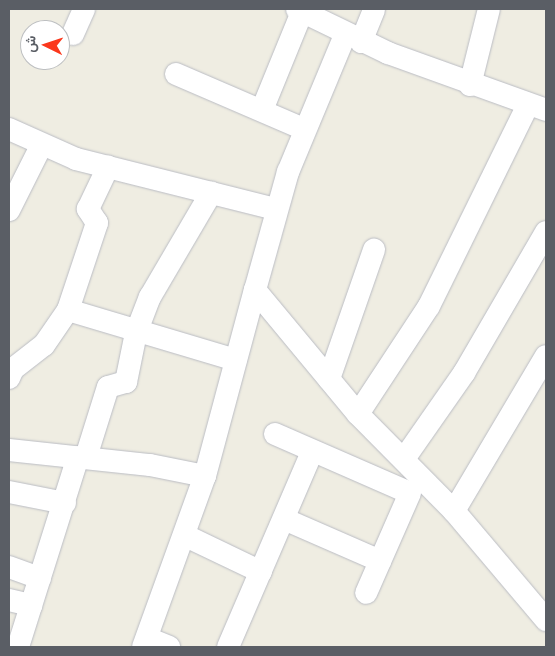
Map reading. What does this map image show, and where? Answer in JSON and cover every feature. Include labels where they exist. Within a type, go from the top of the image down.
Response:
[{"type":"street","points":[[73,34],[84,9]]},
{"type":"street","points":[[169,647],[145,643],[186,536],[205,476],[275,209],[304,129],[353,39],[374,9]]},
{"type":"street","points":[[470,85],[490,9]]},
{"type":"street","points":[[262,110],[299,10],[353,39],[470,85],[537,108],[429,306],[358,414]]},
{"type":"street","points":[[176,74],[304,129]]},
{"type":"street","points":[[9,129],[41,146],[108,167],[275,209]]},
{"type":"street","points":[[9,210],[41,146]]},
{"type":"street","points":[[9,378],[13,369],[44,345],[68,310],[97,223],[88,209],[108,167]]},
{"type":"street","points":[[18,647],[65,503],[108,387],[126,380],[136,333],[161,276],[210,194]]},
{"type":"street","points":[[366,593],[380,561],[410,475],[464,373],[546,232]]},
{"type":"street","points":[[329,379],[374,250]]},
{"type":"street","points":[[255,290],[410,475],[454,511],[546,620]]},
{"type":"street","points":[[68,310],[136,333],[236,360]]},
{"type":"street","points":[[454,511],[546,356]]},
{"type":"street","points":[[275,434],[312,452],[410,475]]},
{"type":"street","points":[[9,450],[82,457],[205,476]]},
{"type":"street","points":[[228,647],[312,452]]},
{"type":"street","points":[[9,492],[65,503]]},
{"type":"street","points":[[284,519],[380,561]]},
{"type":"street","points":[[186,536],[261,572]]},
{"type":"street","points":[[9,567],[40,578]]},
{"type":"street","points":[[9,600],[31,605]]}]
